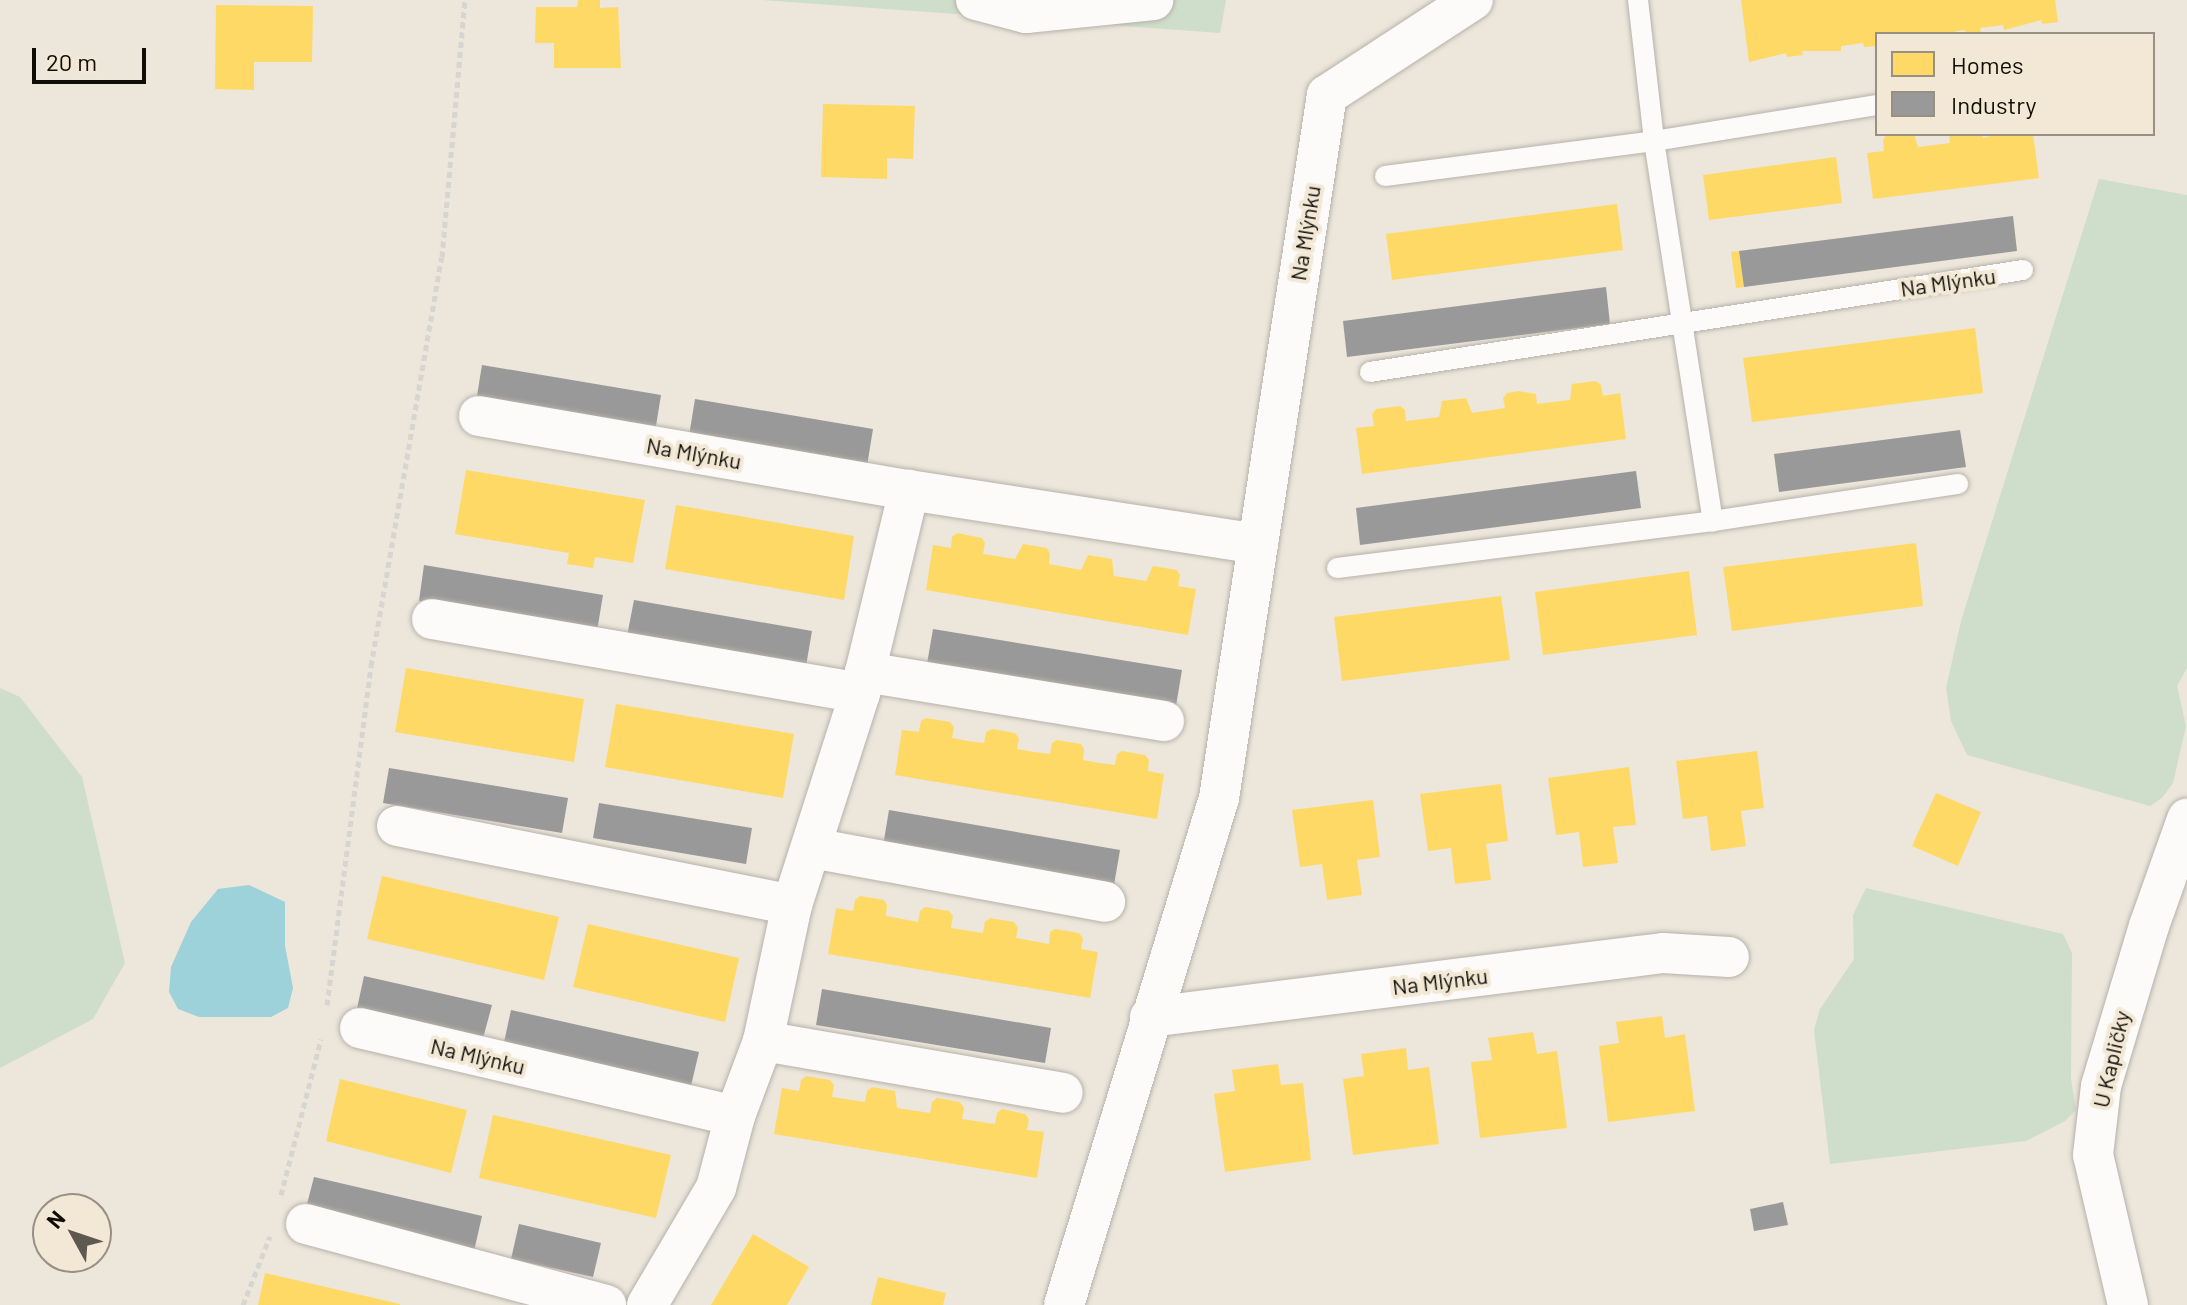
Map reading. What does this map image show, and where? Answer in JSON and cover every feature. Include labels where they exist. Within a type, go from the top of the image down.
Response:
[{"type":"street","points":[[976,0],[1026,13],[1153,0]]},
{"type":"street","name":"Na Mlýnku","points":[[1064,1305],[1219,798],[1327,95],[1473,0]]},
{"type":"street","name":"Na Mlýnku","points":[[479,416],[909,490],[1258,544]]},
{"type":"street","points":[[647,1305],[716,1188],[735,1116],[763,1041],[792,905],[862,683],[909,490]]},
{"type":"street","points":[[432,619],[862,683],[1164,721]]},
{"type":"street","name":"U Kapličky","points":[[2128,1305],[2093,1155],[2101,1086],[2117,1026],[2187,819]]},
{"type":"street","points":[[397,826],[792,905]]},
{"type":"street","points":[[812,848],[1105,902]]},
{"type":"street","name":"Na Mlýnku","points":[[1150,1017],[1663,953],[1729,957]]},
{"type":"street","name":"Na Mlýnku","points":[[337,1022],[735,1116]]},
{"type":"street","points":[[763,1041],[1063,1093]]},
{"type":"street","points":[[286,1217],[606,1305]]},
{"type":"lane","points":[[1638,0],[1654,141],[1713,521]]},
{"type":"lane","points":[[1385,176],[1654,141],[1875,105]]},
{"type":"lane","name":"Na Mlýnku","points":[[1370,372],[2023,270]]},
{"type":"lane","points":[[1337,568],[1713,521],[1958,484]]},
{"type":"path","points":[[243,1305],[286,1217],[337,1022],[371,666],[442,257],[465,0]]},
{"type":"green space","points":[[762,0],[1226,0],[1220,33]]},
{"type":"green space","points":[[2099,179],[2187,195],[2187,668],[2177,686],[2186,726],[2173,783],[2162,798],[2150,806],[1967,755],[1951,721],[1946,688],[1961,621]]},
{"type":"green space","points":[[0,688],[20,697],[82,777],[125,963],[93,1019],[0,1068]]},
{"type":"green space","points":[[1866,888],[2063,934],[2072,953],[2071,1079],[2076,1110],[2065,1121],[2026,1141],[1830,1164],[1814,1030],[1820,1009],[1854,959],[1853,915]]},
{"type":"water","points":[[249,885],[285,902],[285,946],[293,988],[288,1008],[271,1017],[199,1017],[178,1009],[169,992],[171,967],[191,922],[218,889]]},
{"type":"building: Homes","points":[[578,0],[600,0],[600,8],[618,7],[621,68],[554,68],[554,43],[535,43],[536,7],[577,7]]},
{"type":"building: Homes","points":[[1741,0],[2055,0],[2058,22],[2042,24],[2041,20],[2004,30],[2003,25],[1980,28],[1981,32],[1875,32],[1875,46],[1864,47],[1863,43],[1841,46],[1841,51],[1802,51],[1803,55],[1787,57],[1786,53],[1749,62]]},
{"type":"building: Homes","points":[[216,5],[313,6],[312,62],[254,62],[254,90],[215,89]]},
{"type":"building: Homes","points":[[823,104],[915,106],[913,159],[887,158],[887,179],[821,177]]},
{"type":"building: Homes","points":[[1886,136],[1915,136],[1918,147],[1950,143],[1949,136],[2033,136],[2039,178],[1873,199],[1867,153],[1884,151]]},
{"type":"building: Homes","points":[[1836,157],[1842,203],[1709,220],[1703,175]]},
{"type":"building: Homes","points":[[1617,204],[1623,250],[1392,280],[1386,234]]},
{"type":"building: Homes","points":[[1739,251],[1744,287],[1736,288],[1731,252]]},
{"type":"building: Homes","points":[[1975,328],[1983,393],[1752,422],[1743,358]]},
{"type":"building: Homes","points":[[1596,381],[1601,385],[1603,396],[1620,393],[1626,439],[1362,474],[1356,428],[1374,426],[1372,414],[1376,409],[1400,406],[1405,410],[1406,421],[1439,417],[1442,401],[1466,398],[1472,413],[1505,408],[1503,398],[1507,393],[1518,391],[1536,394],[1537,404],[1570,400],[1572,384]]},
{"type":"building: Homes","points":[[466,470],[645,500],[633,563],[595,557],[593,568],[567,564],[569,553],[455,534]]},
{"type":"building: Homes","points":[[676,505],[854,536],[844,600],[665,569]]},
{"type":"building: Homes","points":[[957,533],[982,538],[985,543],[983,554],[1015,559],[1023,544],[1047,548],[1049,564],[1081,570],[1088,555],[1112,559],[1114,576],[1146,581],[1153,566],[1177,570],[1180,575],[1178,586],[1196,589],[1188,635],[926,590],[933,545],[951,548],[952,537]]},
{"type":"building: Homes","points":[[1916,543],[1923,606],[1732,631],[1723,567]]},
{"type":"building: Homes","points":[[1689,571],[1697,635],[1543,655],[1535,592]]},
{"type":"building: Homes","points":[[1501,596],[1510,660],[1342,681],[1334,617]]},
{"type":"building: Homes","points":[[406,668],[584,699],[574,762],[395,732]]},
{"type":"building: Homes","points":[[616,704],[794,734],[783,798],[605,767]]},
{"type":"building: Homes","points":[[926,718],[950,722],[954,727],[952,738],[968,741],[984,743],[986,732],[992,729],[1015,733],[1019,738],[1017,749],[1034,752],[1050,754],[1052,743],[1057,740],[1081,744],[1083,760],[1099,763],[1115,765],[1117,754],[1122,751],[1145,755],[1149,760],[1148,771],[1164,774],[1157,819],[895,775],[902,730],[919,732],[921,721]]},
{"type":"building: Homes","points":[[1757,751],[1764,808],[1741,811],[1746,846],[1711,851],[1707,816],[1683,819],[1676,761]]},
{"type":"building: Homes","points":[[1629,767],[1636,825],[1613,827],[1618,863],[1583,867],[1579,832],[1556,835],[1548,778]]},
{"type":"building: Homes","points":[[1501,784],[1508,841],[1486,844],[1491,880],[1455,884],[1451,848],[1428,851],[1420,794]]},
{"type":"building: Homes","points":[[1936,793],[1981,812],[1958,866],[1912,846]]},
{"type":"building: Homes","points":[[1373,800],[1380,857],[1357,860],[1362,895],[1327,900],[1322,864],[1300,867],[1292,810]]},
{"type":"building: Homes","points":[[382,876],[559,917],[544,980],[367,939]]},
{"type":"building: Homes","points":[[860,896],[884,900],[886,916],[918,922],[920,911],[925,907],[949,911],[953,916],[951,928],[983,933],[985,922],[990,918],[1014,922],[1018,928],[1016,938],[1049,944],[1050,932],[1055,929],[1079,933],[1083,938],[1081,949],[1098,952],[1090,998],[828,954],[836,908],[853,911],[855,900]]},
{"type":"building: Homes","points":[[588,924],[739,958],[725,1022],[573,987]]},
{"type":"building: Homes","points":[[1662,1016],[1665,1038],[1685,1034],[1695,1111],[1608,1122],[1599,1046],[1619,1043],[1616,1022]]},
{"type":"building: Homes","points":[[1533,1032],[1537,1054],[1557,1051],[1567,1128],[1480,1138],[1471,1062],[1492,1060],[1488,1038]]},
{"type":"building: Homes","points":[[1406,1048],[1408,1070],[1429,1067],[1439,1144],[1353,1155],[1343,1079],[1364,1076],[1361,1054]]},
{"type":"building: Homes","points":[[1278,1064],[1281,1085],[1303,1083],[1311,1160],[1225,1172],[1214,1094],[1235,1091],[1232,1070]]},
{"type":"building: Homes","points":[[806,1076],[830,1080],[834,1085],[832,1097],[865,1102],[867,1091],[872,1087],[895,1091],[897,1108],[930,1113],[932,1102],[937,1098],[960,1102],[964,1108],[962,1119],[995,1124],[997,1113],[1002,1109],[1025,1114],[1029,1119],[1027,1130],[1044,1132],[1037,1178],[774,1134],[782,1088],[799,1091],[801,1080]]},
{"type":"building: Homes","points":[[340,1079],[467,1110],[451,1173],[326,1141]]},
{"type":"building: Homes","points":[[493,1115],[671,1155],[656,1218],[479,1178]]},
{"type":"building: Homes","points":[[753,1234],[809,1267],[787,1305],[711,1305]]},
{"type":"building: Homes","points":[[265,1273],[400,1304],[400,1305],[258,1305]]},
{"type":"building: Homes","points":[[878,1277],[946,1293],[943,1305],[871,1305]]},
{"type":"building: Industry","points":[[2013,216],[2017,251],[1744,287],[1739,251]]},
{"type":"building: Industry","points":[[1606,287],[1610,324],[1347,357],[1343,321]]},
{"type":"building: Industry","points":[[482,365],[661,395],[655,432],[476,402]]},
{"type":"building: Industry","points":[[695,399],[873,429],[867,466],[689,436]]},
{"type":"building: Industry","points":[[1960,430],[1966,467],[1779,492],[1774,454]]},
{"type":"building: Industry","points":[[1636,471],[1641,508],[1360,545],[1356,508]]},
{"type":"building: Industry","points":[[424,565],[603,595],[597,631],[419,601]]},
{"type":"building: Industry","points":[[634,600],[812,631],[806,666],[627,636]]},
{"type":"building: Industry","points":[[933,629],[1182,670],[1176,706],[927,664]]},
{"type":"building: Industry","points":[[389,768],[568,798],[562,833],[383,803]]},
{"type":"building: Industry","points":[[599,803],[752,828],[746,864],[593,838]]},
{"type":"building: Industry","points":[[889,810],[1120,850],[1114,885],[883,846]]},
{"type":"building: Industry","points":[[364,976],[492,1005],[482,1042],[356,1013]]},
{"type":"building: Industry","points":[[822,989],[1051,1028],[1045,1063],[816,1025]]},
{"type":"building: Industry","points":[[511,1010],[699,1052],[690,1090],[503,1047]]},
{"type":"building: Industry","points":[[314,1177],[482,1216],[474,1251],[305,1212]]},
{"type":"building: Industry","points":[[1783,1202],[1788,1225],[1754,1231],[1750,1209]]},
{"type":"building: Industry","points":[[519,1224],[601,1243],[593,1277],[511,1259]]}]
